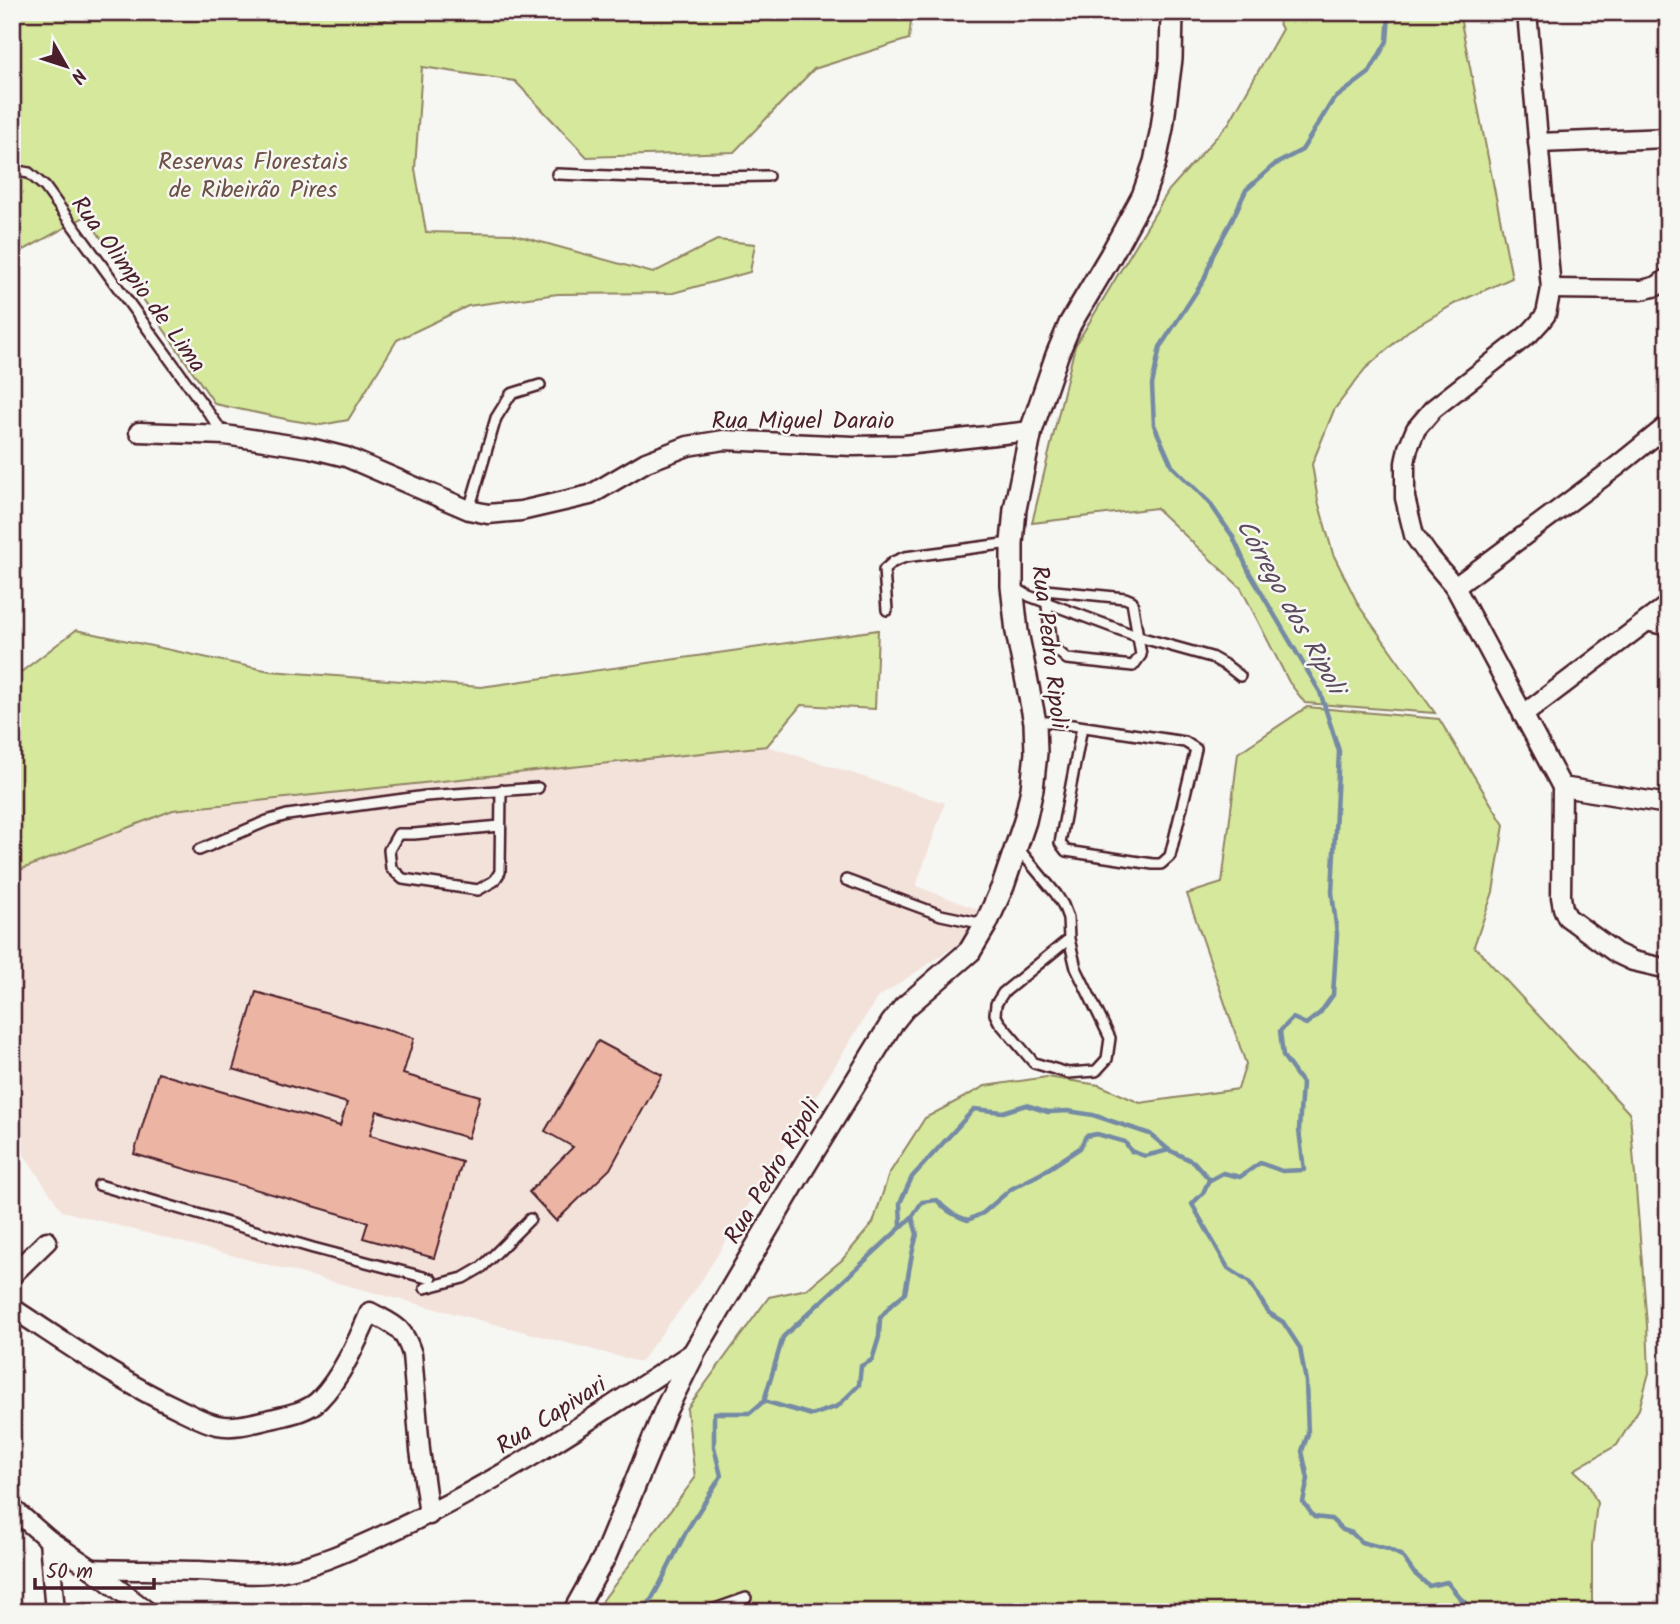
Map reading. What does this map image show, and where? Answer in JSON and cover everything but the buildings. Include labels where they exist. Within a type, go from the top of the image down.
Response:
[{"type":"street","name":"Rua Pedro Ripoli","points":[[577,1608],[605,1556],[666,1409],[695,1351],[797,1178],[892,1023],[904,1008],[970,951],[1003,886],[1025,821],[1036,753],[1035,722],[1017,632],[1012,586],[1015,509],[1031,430],[1057,355],[1070,324],[1143,196],[1155,162],[1171,58],[1172,12]]},
{"type":"street","points":[[1527,12],[1551,289],[1546,314],[1530,333],[1433,409],[1416,429],[1405,463],[1405,498],[1414,536],[1455,587],[1562,787],[1561,897],[1567,917],[1616,953],[1633,961],[1668,969]]},
{"type":"street","points":[[1538,143],[1668,138]]},
{"type":"street","points":[[1551,289],[1642,290],[1657,286],[1668,278]]},
{"type":"street","points":[[1455,587],[1668,425]]},
{"type":"street","name":"Rua Miguel Daraio","points":[[139,432],[225,435],[310,448],[346,457],[469,510],[488,514],[521,510],[590,495],[646,462],[688,446],[724,440],[853,446],[905,445],[1031,430]]},
{"type":"street","points":[[1523,715],[1668,605]]},
{"type":"street","points":[[1647,621],[1668,626]]},
{"type":"street","points":[[1562,787],[1668,804]]},
{"type":"street","points":[[12,1275],[47,1241]]},
{"type":"street","points":[[12,1308],[147,1394],[203,1420],[217,1425],[234,1426],[289,1415],[317,1402],[329,1389],[357,1343],[370,1312],[402,1331],[412,1354],[420,1450],[429,1515]]},
{"type":"street","name":"Rua Capivari","points":[[92,1569],[237,1574],[275,1572],[310,1566],[429,1515],[527,1459],[695,1351]]},
{"type":"street","points":[[12,1508],[49,1540],[148,1612]]},
{"type":"street","points":[[49,1540],[55,1612]]},
{"type":"lane","name":"Rua Olimpio de Lima","points":[[12,170],[29,173],[45,187],[225,435]]},
{"type":"lane","points":[[557,174],[662,178],[768,176]]},
{"type":"lane","points":[[469,510],[502,406],[511,394],[540,385]]},
{"type":"lane","points":[[887,610],[884,570],[893,562],[905,557],[1012,543]]},
{"type":"lane","points":[[1012,586],[1046,603],[1139,638],[1211,657],[1240,676]]},
{"type":"lane","points":[[1045,590],[1132,601],[1141,655],[1133,666],[1067,659],[1052,646],[1046,603],[1045,590]]},
{"type":"lane","points":[[1035,722],[1052,722],[1185,742],[1196,749],[1170,856],[1161,864],[1066,851],[1060,844],[1082,727]]},
{"type":"lane","points":[[199,850],[287,815],[426,796],[538,788]]},
{"type":"lane","points":[[500,790],[500,826],[500,873],[494,881],[478,890],[403,879],[391,868],[389,850],[398,834],[500,826]]},
{"type":"lane","points":[[1016,846],[1056,894],[1068,918],[1069,939],[1076,968],[1110,1038],[1107,1059],[1096,1071],[1068,1073],[1034,1063],[999,1023],[995,1014],[996,1004],[1003,993],[1069,939]]},
{"type":"lane","points":[[846,880],[941,915],[986,924]]},
{"type":"lane","points":[[99,1185],[313,1248],[431,1279]]},
{"type":"lane","points":[[425,1288],[463,1278],[482,1267],[530,1219]]},
{"type":"lane","points":[[706,1612],[746,1598]]},
{"type":"lane","points":[[577,1608],[603,1612]]},
{"type":"shaded area","points":[[767,746],[945,803],[916,886],[979,910],[963,941],[877,998],[698,1286],[640,1362],[62,1211],[12,1137],[12,873],[173,810]]},
{"type":"green space","name":"Reservas Florestais de Ribeirão Pires","points":[[12,12],[381,12],[385,19],[406,12],[912,12],[909,39],[814,69],[734,152],[587,157],[515,81],[422,67],[415,169],[426,232],[512,234],[653,273],[717,240],[755,244],[750,272],[673,293],[558,294],[468,306],[397,340],[348,420],[321,425],[215,404],[86,216],[24,250],[12,237]]},
{"type":"green space","points":[[1273,12],[1459,12],[1512,278],[1456,303],[1408,331],[1365,369],[1334,410],[1312,464],[1318,501],[1333,554],[1359,606],[1435,713],[1305,703],[1289,682],[1241,588],[1156,508],[1032,523],[1075,346],[1169,190],[1229,123],[1282,29]]},
{"type":"green space","points":[[76,630],[270,671],[481,687],[878,630],[875,709],[801,705],[767,746],[173,810],[12,873],[12,679]]},
{"type":"green space","points":[[1307,707],[1439,719],[1504,825],[1493,892],[1474,946],[1630,1114],[1649,1373],[1639,1409],[1617,1445],[1574,1470],[1588,1483],[1597,1503],[1592,1546],[1592,1612],[594,1612],[695,1478],[687,1409],[769,1297],[807,1289],[842,1260],[873,1223],[889,1174],[925,1118],[985,1086],[1047,1077],[1099,1085],[1140,1103],[1238,1089],[1246,1064],[1187,894],[1222,883],[1238,753]]},
{"type":"waterway","name":"Córrego dos Ripoli","points":[[644,1612],[687,1530],[721,1476],[714,1447],[714,1413],[750,1413],[764,1401],[783,1337],[912,1217],[922,1202],[937,1200],[951,1213],[968,1220],[983,1213],[1011,1189],[1080,1148],[1086,1136],[1097,1134],[1125,1142],[1131,1151],[1145,1156],[1169,1150],[1194,1162],[1210,1180],[1223,1173],[1240,1177],[1260,1163],[1282,1171],[1304,1170],[1299,1130],[1302,1083],[1283,1056],[1280,1031],[1293,1018],[1306,1024],[1320,1013],[1333,995],[1337,934],[1332,892],[1339,751],[1320,692],[1249,572],[1233,537],[1209,502],[1172,466],[1154,425],[1152,385],[1160,347],[1204,280],[1213,255],[1246,190],[1274,165],[1302,150],[1333,100],[1369,73],[1387,41],[1388,12]]},
{"type":"waterway","name":"Córrego dos Ripoli","points":[[901,1226],[900,1203],[912,1177],[974,1109],[1003,1112],[1026,1105],[1048,1112],[1068,1111],[1093,1115],[1150,1134],[1169,1150]]},
{"type":"waterway","points":[[1209,1180],[1203,1193],[1192,1204],[1228,1268],[1250,1283],[1269,1313],[1283,1322],[1300,1348],[1306,1382],[1308,1434],[1302,1451],[1308,1479],[1303,1502],[1314,1517],[1331,1519],[1361,1542],[1388,1549],[1402,1556],[1414,1573],[1429,1586],[1447,1582],[1476,1612]]},
{"type":"waterway","name":"Córrego dos Ripoli","points":[[764,1401],[812,1415],[838,1406],[859,1385],[861,1366],[872,1360],[879,1337],[880,1318],[905,1293],[917,1234],[912,1217]]}]
